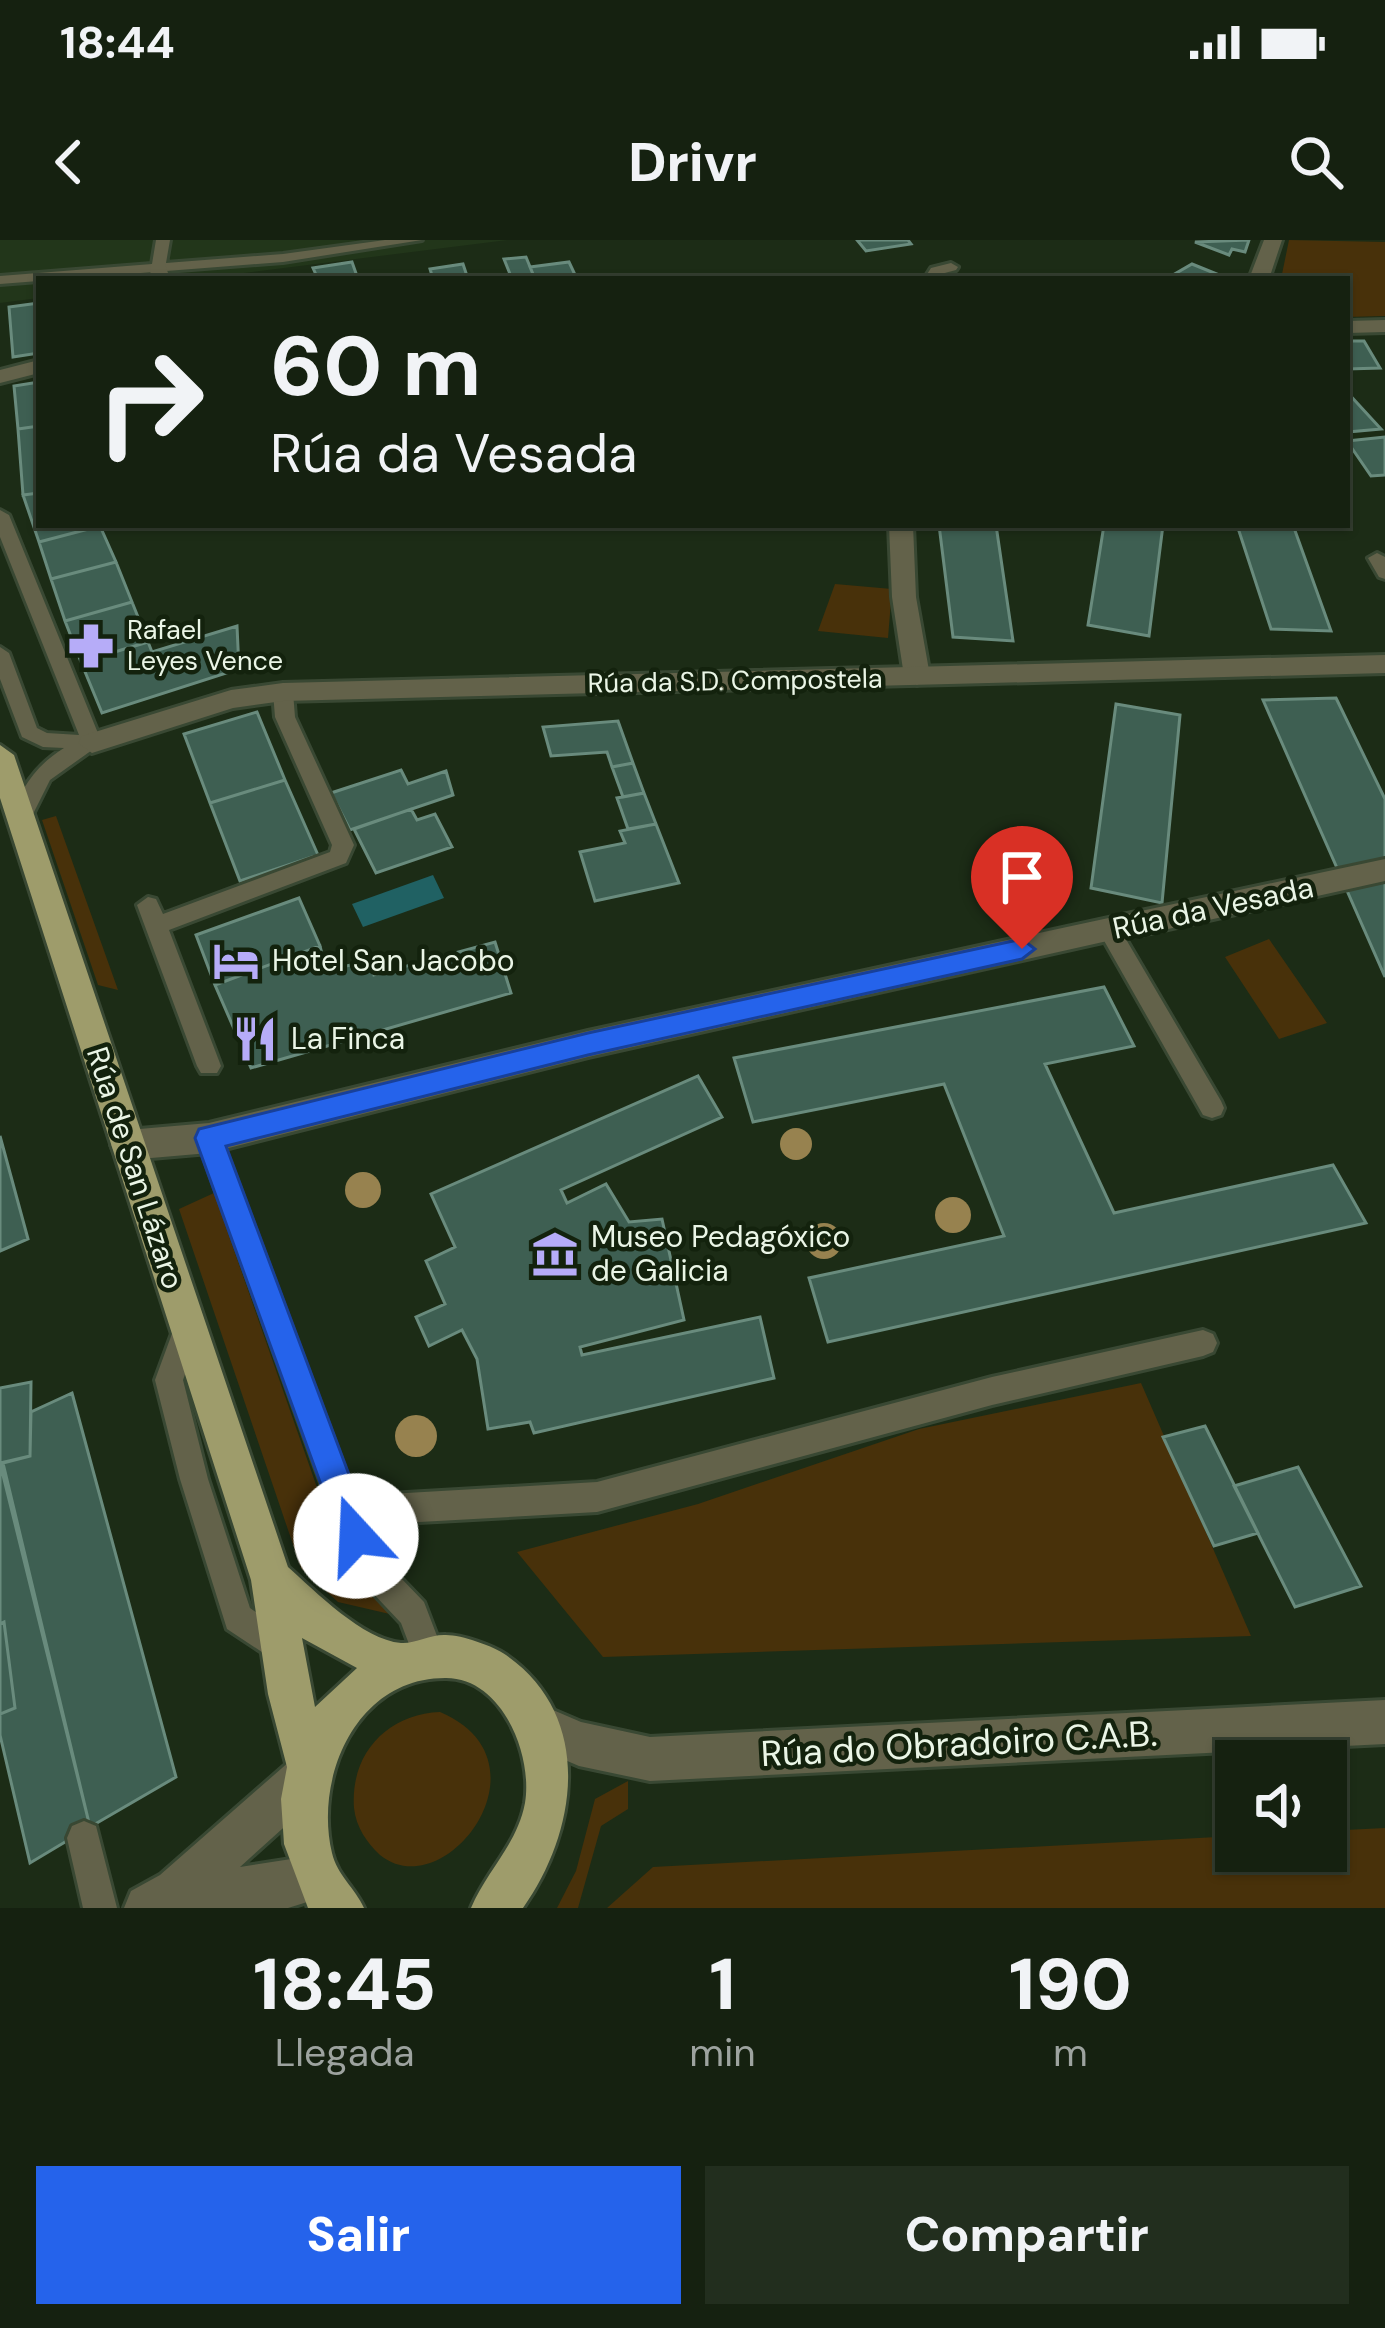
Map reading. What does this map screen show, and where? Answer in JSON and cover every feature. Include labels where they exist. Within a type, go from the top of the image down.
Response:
[{"type":"main road","name":"Rúa de San Lázaro","points":[[0,754],[272,1580],[308,1771]]},
{"type":"main road","name":"Rúa de San Lázaro","points":[[272,1580],[322,1628],[413,1661],[461,1658],[488,1669],[516,1688],[539,1726]]},
{"type":"main road","points":[[328,1893],[304,1840],[308,1771],[334,1716],[364,1685],[413,1661]]},
{"type":"main road","points":[[495,1908],[534,1857],[547,1817],[551,1783],[539,1726]]},
{"type":"street","points":[[1260,276],[1273,240]]},
{"type":"street","points":[[1350,327],[1385,326]]},
{"type":"street","points":[[0,373],[34,367]]},
{"type":"street","points":[[901,528],[904,597],[917,676]]},
{"type":"street","name":"Rúa da S.D. Compostela","points":[[92,742],[231,699],[283,692],[1385,664]]},
{"type":"street","name":"Rúa da Vesada","points":[[128,1145],[209,1138],[588,1044],[1385,870]]},
{"type":"street","name":"Rúa do Obradoiro C.A.B.","points":[[539,1726],[579,1744],[650,1759],[1385,1722]]},
{"type":"street","points":[[163,1900],[308,1771]]},
{"type":"street","points":[[163,1900],[269,1889],[328,1893]]},
{"type":"lane","points":[[159,273],[163,240]]},
{"type":"lane","points":[[91,276],[159,273],[416,240]]},
{"type":"lane","points":[[934,276],[951,267]]},
{"type":"lane","points":[[0,280],[36,278]]},
{"type":"lane","points":[[0,515],[92,742]]},
{"type":"lane","points":[[0,653],[28,732],[43,740],[92,742]]},
{"type":"lane","points":[[209,1066],[152,916],[334,862],[343,845],[284,717],[283,692]]},
{"type":"lane","points":[[20,821],[32,784],[51,764],[92,742]]},
{"type":"lane","points":[[1125,926],[1212,1108]]},
{"type":"lane","points":[[209,1138],[364,1562],[413,1613],[413,1661]]},
{"type":"lane","points":[[187,1329],[170,1380],[194,1479],[238,1618],[283,1651]]},
{"type":"lane","points":[[346,1510],[597,1497],[992,1391],[1203,1343]]},
{"type":"lane","points":[[84,1838],[100,1908]]},
{"type":"shaded area","points":[[0,240],[508,240],[220,276],[36,276],[36,298],[0,303]]},
{"type":"shaded area","points":[[1289,240],[1385,242],[1385,316],[1350,317],[1350,276],[1282,276]]},
{"type":"shaded area","points":[[835,584],[892,589],[888,638],[818,631]]},
{"type":"shaded area","points":[[56,816],[118,990],[98,985],[42,820]]},
{"type":"shaded area","points":[[1269,939],[1327,1023],[1279,1039],[1225,957]]},
{"type":"shaded area","points":[[214,1193],[342,1559],[394,1615],[338,1602],[301,1568],[179,1209]]},
{"type":"shaded area","points":[[1141,1383],[1251,1636],[603,1657],[517,1552],[698,1504],[919,1429]]},
{"type":"shaded area","points":[[440,1712],[473,1734],[489,1762],[489,1793],[478,1822],[458,1846],[433,1862],[406,1866],[380,1855],[367,1840],[355,1815],[354,1788],[358,1770],[376,1740],[404,1720]]},
{"type":"shaded area","points":[[628,1781],[628,1809],[601,1826],[578,1908],[557,1908],[576,1871],[595,1799]]},
{"type":"shaded area","points":[[1385,1828],[1385,1908],[607,1908],[653,1867],[1215,1837],[1215,1872],[1347,1872],[1347,1830]]},
{"type":"water","points":[[433,875],[444,898],[363,927],[352,904]]},
{"type":"building","points":[[857,240],[908,240],[911,244],[866,251]]},
{"type":"building","points":[[1249,240],[1245,252],[1232,249],[1229,255],[1195,242]]},
{"type":"building","points":[[526,257],[534,276],[511,276],[504,259]]},
{"type":"building","points":[[352,262],[357,276],[317,276],[313,268]]},
{"type":"building","points":[[569,262],[576,276],[534,276],[530,267]]},
{"type":"building","points":[[463,264],[467,276],[432,276],[430,269]]},
{"type":"building","points":[[1192,264],[1222,276],[1171,276]]},
{"type":"building","points":[[36,303],[36,353],[13,357],[9,307]]},
{"type":"building","points":[[1350,341],[1364,341],[1380,368],[1350,369]]},
{"type":"building","points":[[36,382],[36,426],[18,429],[14,386]]},
{"type":"building","points":[[1350,395],[1381,429],[1350,432]]},
{"type":"building","points":[[36,426],[36,493],[23,495],[18,429]]},
{"type":"building","points":[[1385,437],[1385,475],[1371,476],[1350,441]]},
{"type":"building","points":[[36,493],[36,528],[92,528],[39,542],[23,495]]},
{"type":"building","points":[[101,528],[116,562],[51,579],[39,542]]},
{"type":"building","points":[[939,528],[996,528],[1013,641],[953,637]]},
{"type":"building","points":[[1104,528],[1163,528],[1149,636],[1088,625]]},
{"type":"building","points":[[1238,528],[1294,528],[1331,631],[1271,629]]},
{"type":"building","points":[[116,562],[132,602],[65,621],[51,579]]},
{"type":"building","points":[[132,602],[148,642],[81,662],[65,621]]},
{"type":"building","points":[[237,626],[239,669],[102,713],[81,662],[148,642],[152,652]]},
{"type":"building","points":[[1336,698],[1385,799],[1385,977],[1263,700]]},
{"type":"building","points":[[1116,704],[1180,715],[1162,903],[1091,888]]},
{"type":"building","points":[[257,712],[285,780],[210,803],[184,734]]},
{"type":"building","points":[[618,721],[633,763],[612,767],[607,752],[551,756],[543,727]]},
{"type":"building","points":[[633,763],[644,793],[623,797],[612,767]]},
{"type":"building","points":[[401,770],[408,784],[446,771],[453,795],[350,830],[331,793]]},
{"type":"building","points":[[285,780],[318,855],[240,881],[210,803]]},
{"type":"building","points":[[644,793],[656,824],[628,829],[617,798]]},
{"type":"building","points":[[411,809],[417,820],[435,814],[452,847],[376,873],[354,829]]},
{"type":"building","points":[[656,824],[679,883],[595,901],[580,852],[625,843],[620,831]]},
{"type":"building","points":[[299,898],[320,946],[215,985],[196,935]]},
{"type":"building","points":[[495,942],[511,993],[251,1068],[215,985],[320,946],[326,970],[371,961],[374,975]]},
{"type":"building","points":[[1104,987],[1134,1046],[1045,1064],[1114,1213],[1333,1165],[1366,1223],[828,1342],[809,1278],[1004,1236],[944,1084],[753,1122],[734,1058]]},
{"type":"building","name":"Museo Pedagóxico de Galicia","points":[[698,1076],[722,1117],[561,1190],[567,1203],[606,1184],[629,1222],[662,1219],[684,1320],[580,1347],[582,1355],[760,1317],[774,1378],[534,1433],[530,1422],[488,1429],[477,1359],[462,1330],[429,1346],[416,1317],[445,1304],[426,1261],[455,1247],[431,1194]]},
{"type":"building","points":[[0,1136],[28,1239],[0,1251]]},
{"type":"building","points":[[31,1382],[30,1456],[0,1463],[0,1388]]},
{"type":"building","points":[[72,1393],[176,1777],[90,1827],[3,1463],[30,1456],[31,1412]]},
{"type":"building","points":[[1205,1426],[1258,1533],[1214,1546],[1163,1437]]},
{"type":"building","points":[[0,1463],[90,1827],[30,1863],[0,1735],[0,1714],[15,1708],[4,1622],[0,1624]]},
{"type":"building","points":[[1298,1467],[1361,1586],[1295,1607],[1234,1486]]},
{"type":"building","points":[[4,1622],[15,1708],[0,1714],[0,1624]]},
{"type":"place","name":"Rafael Leyes Vence","points":[[91,646]]},
{"type":"place","name":"Hotel San Jacobo","points":[[236,961]]},
{"type":"place","name":"La Finca","points":[[255,1039]]},
{"type":"place","name":"Museo Pedagóxico de Galicia","points":[[555,1254]]},
{"type":"route","points":[[356,1536],[209,1138],[588,1044],[1022,949]]}]
